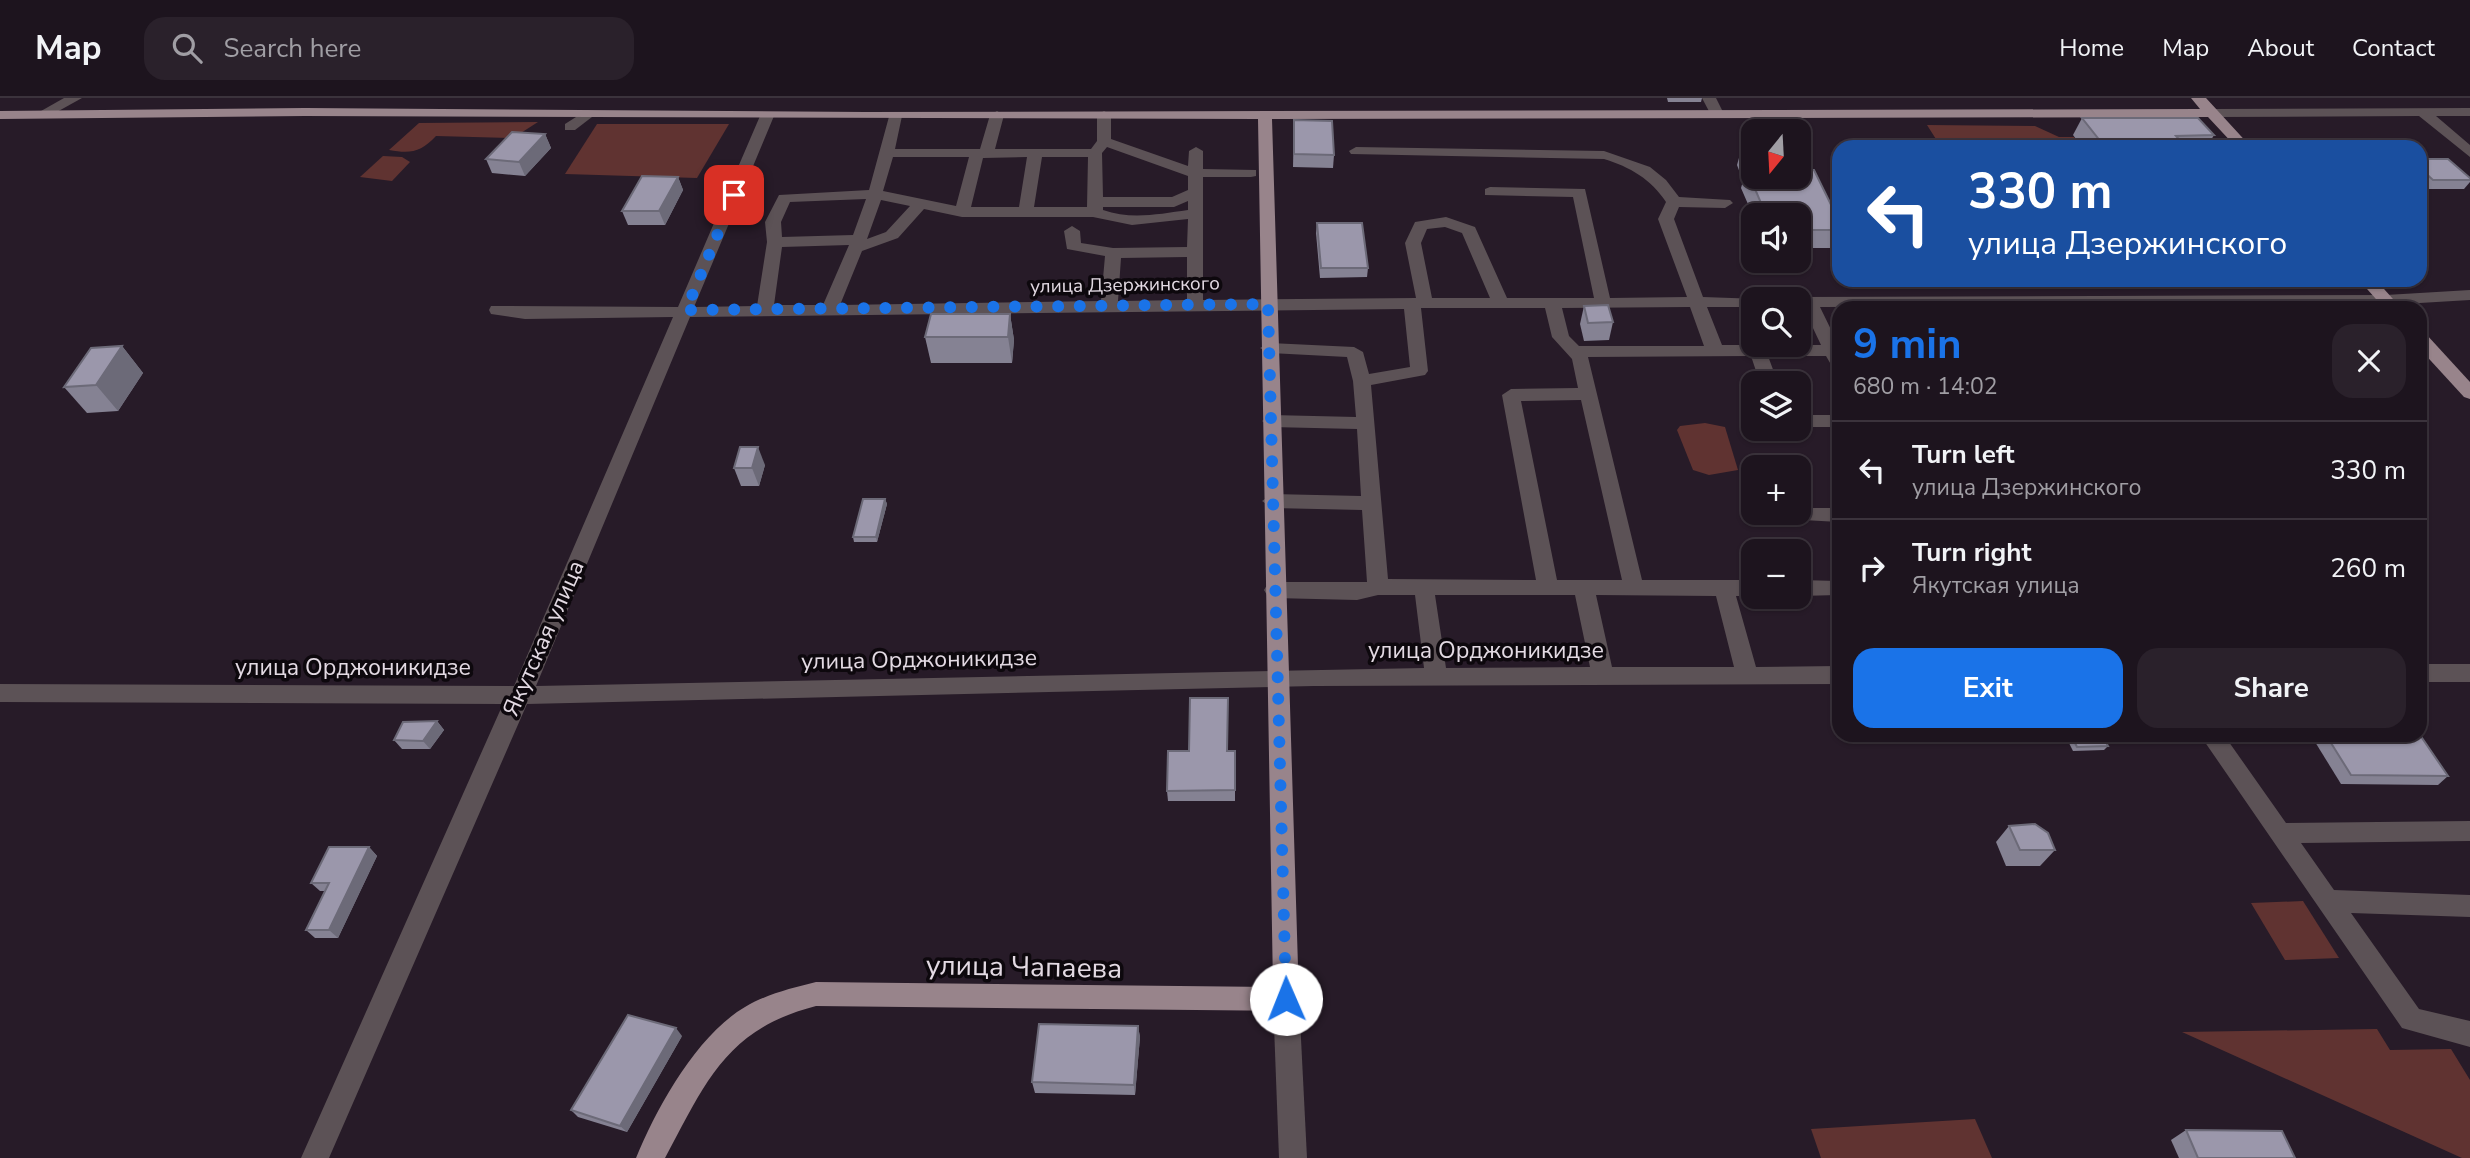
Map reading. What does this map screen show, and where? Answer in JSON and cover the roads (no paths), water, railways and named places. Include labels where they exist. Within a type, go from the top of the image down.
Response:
[{"type":"main road","points":[[1328,114],[1330,98]]},
{"type":"main road","points":[[2198,98],[2238,140]]},
{"type":"main road","points":[[0,115],[305,112],[767,116],[2213,113]]},
{"type":"main road","points":[[1265,114],[1276,677],[1286,999]]},
{"type":"main road","points":[[2373,287],[2386,301]]},
{"type":"main road","points":[[2427,346],[2470,393]]},
{"type":"main road","name":"улица Чапаева","points":[[650,1158],[701,1067],[717,1045],[740,1023],[762,1009],[786,999],[816,994],[1286,999]]},
{"type":"street","points":[[41,115],[75,98]]},
{"type":"street","points":[[1709,98],[1717,114]]},
{"type":"street","points":[[2213,113],[2470,112]]},
{"type":"street","points":[[2424,113],[2470,153]]},
{"type":"street","points":[[570,127],[587,114]]},
{"type":"street","points":[[962,212],[997,115]]},
{"type":"street","points":[[1095,207],[1104,115]]},
{"type":"street","name":"Якутская улица","points":[[316,1158],[512,708],[522,695],[767,116]]},
{"type":"street","points":[[830,309],[858,244],[888,153],[895,116]]},
{"type":"street","points":[[888,153],[1035,154],[1099,147],[1195,173],[1251,173]]},
{"type":"street","points":[[1195,304],[1196,151]]},
{"type":"street","points":[[1356,151],[1604,155],[1647,170],[1664,184],[1674,202]]},
{"type":"street","points":[[1026,209],[1035,154]]},
{"type":"street","points":[[1490,192],[1580,192],[1603,303]]},
{"type":"street","points":[[765,309],[775,242],[773,222],[784,198],[874,194],[962,212],[1174,202],[1195,193]]},
{"type":"street","points":[[775,242],[858,244],[892,235],[922,202]]},
{"type":"street","points":[[1674,202],[1725,203]]},
{"type":"street","points":[[1674,202],[1666,219],[1715,351]]},
{"type":"street","points":[[1095,207],[1114,220],[1139,222],[1194,214]]},
{"type":"street","points":[[1362,381],[1419,371],[1419,303],[1413,243],[1421,225],[1446,222],[1469,230],[1501,303]]},
{"type":"street","points":[[1072,231],[1073,246],[1113,253],[1196,252]]},
{"type":"street","points":[[1109,305],[1113,253]]},
{"type":"street","points":[[2416,301],[2470,295]]},
{"type":"street","name":"улица Дзержинского","points":[[497,310],[525,313],[1195,304],[1741,302]]},
{"type":"street","points":[[1552,303],[1560,337],[1580,358],[1634,588]]},
{"type":"street","points":[[1811,303],[1832,307]]},
{"type":"street","points":[[1811,314],[1832,350]]},
{"type":"street","points":[[1269,348],[1354,352],[1362,381],[1378,587]]},
{"type":"street","points":[[1575,352],[1741,350]]},
{"type":"street","points":[[1811,355],[1832,357]]},
{"type":"street","points":[[1548,587],[1511,395],[1587,394]]},
{"type":"street","points":[[1271,421],[1364,423]]},
{"type":"street","points":[[1811,421],[1832,421]]},
{"type":"street","points":[[1272,501],[1370,503]]},
{"type":"street","points":[[1811,515],[1832,514]]},
{"type":"street","points":[[1274,590],[1357,592],[1378,587],[1741,588]]},
{"type":"street","points":[[1423,587],[1436,676]]},
{"type":"street","points":[[1584,587],[1604,676]]},
{"type":"street","points":[[1724,588],[1747,675]]},
{"type":"street","points":[[1811,588],[1832,588]]},
{"type":"street","points":[[2427,673],[2470,673]]},
{"type":"street","name":"улица Орджоникидзе","points":[[0,693],[522,695],[1276,677],[1832,675]]},
{"type":"street","points":[[2216,742],[2411,1019],[2470,1034]]},
{"type":"street","points":[[2280,833],[2470,831]]},
{"type":"street","points":[[2328,901],[2470,906]]},
{"type":"street","points":[[1286,999],[1293,1158]]}]
